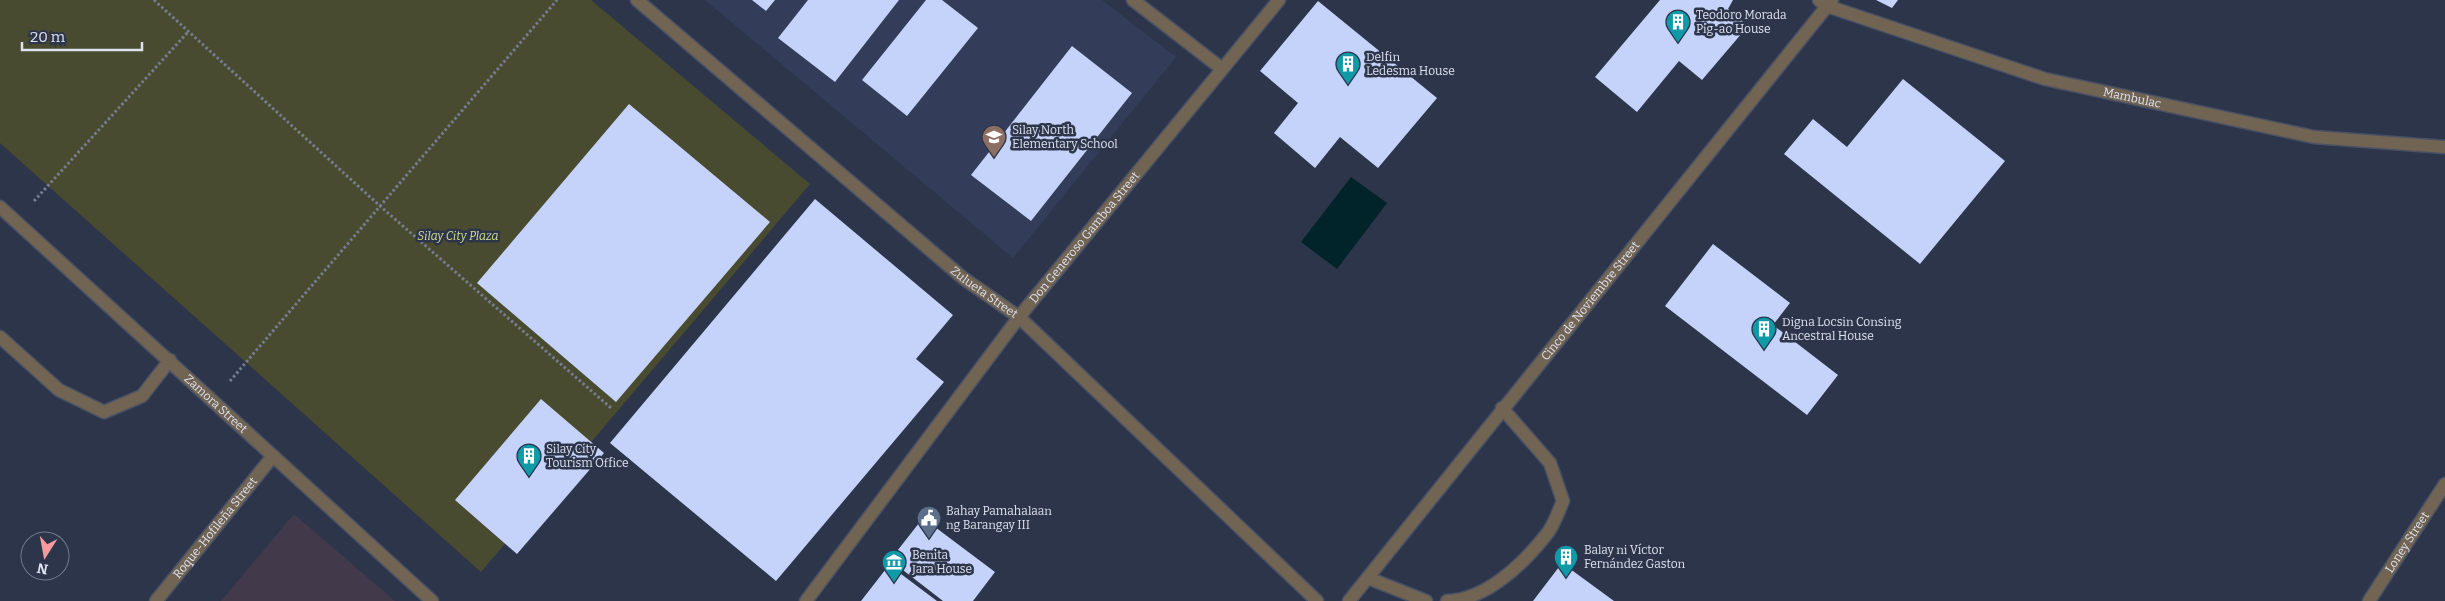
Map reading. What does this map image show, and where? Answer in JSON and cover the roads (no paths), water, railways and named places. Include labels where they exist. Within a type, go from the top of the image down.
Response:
[{"type":"street","name":"Zulueta Street","points":[[637,0],[963,278],[1019,317],[1317,601]]},
{"type":"street","points":[[1133,0],[1221,68]]},
{"type":"street","name":"Don Generoso Gamboa Street","points":[[806,601],[1019,317],[1221,68],[1279,0]]},
{"type":"street","name":"Mambulac","points":[[1826,2],[2045,79],[2314,137],[2445,147]]},
{"type":"street","name":"Cinco de Noviembre Street","points":[[1349,601],[1826,2]]},
{"type":"street","name":"Zamora Street","points":[[0,208],[170,360],[272,456],[432,601]]},
{"type":"street","points":[[0,337],[58,390],[104,412],[142,396],[170,360]]},
{"type":"street","points":[[1447,601],[1462,601],[1494,586],[1547,534],[1563,501],[1550,463],[1502,408]]},
{"type":"street","name":"Roque-Hofileña Street","points":[[156,601],[272,456]]},
{"type":"street","name":"Loney Street","points":[[2369,601],[2445,484]]},
{"type":"street","points":[[1368,578],[1426,601]]},
{"type":"place","name":"Teodoro Morada Pig-ao House","points":[[1678,43]]},
{"type":"place","name":"Delfin Ledesma House","points":[[1348,85]]},
{"type":"place","name":"Silay North Elementary School","points":[[994,158]]},
{"type":"place","name":"Digna Locsin Consing Ancestral House","points":[[1764,350]]},
{"type":"place","name":"Silay City Tourism Office","points":[[529,477]]},
{"type":"place","name":"Bahay Pamahalaan ng Barangay III","points":[[929,539]]},
{"type":"place","name":"Balay ni Víctor Fernández Gaston","points":[[1566,578]]},
{"type":"place","name":"Benita Jara House","points":[[894,583]]},
{"type":"park label","name":"Silay City Plaza","points":[[458,236]]}]
